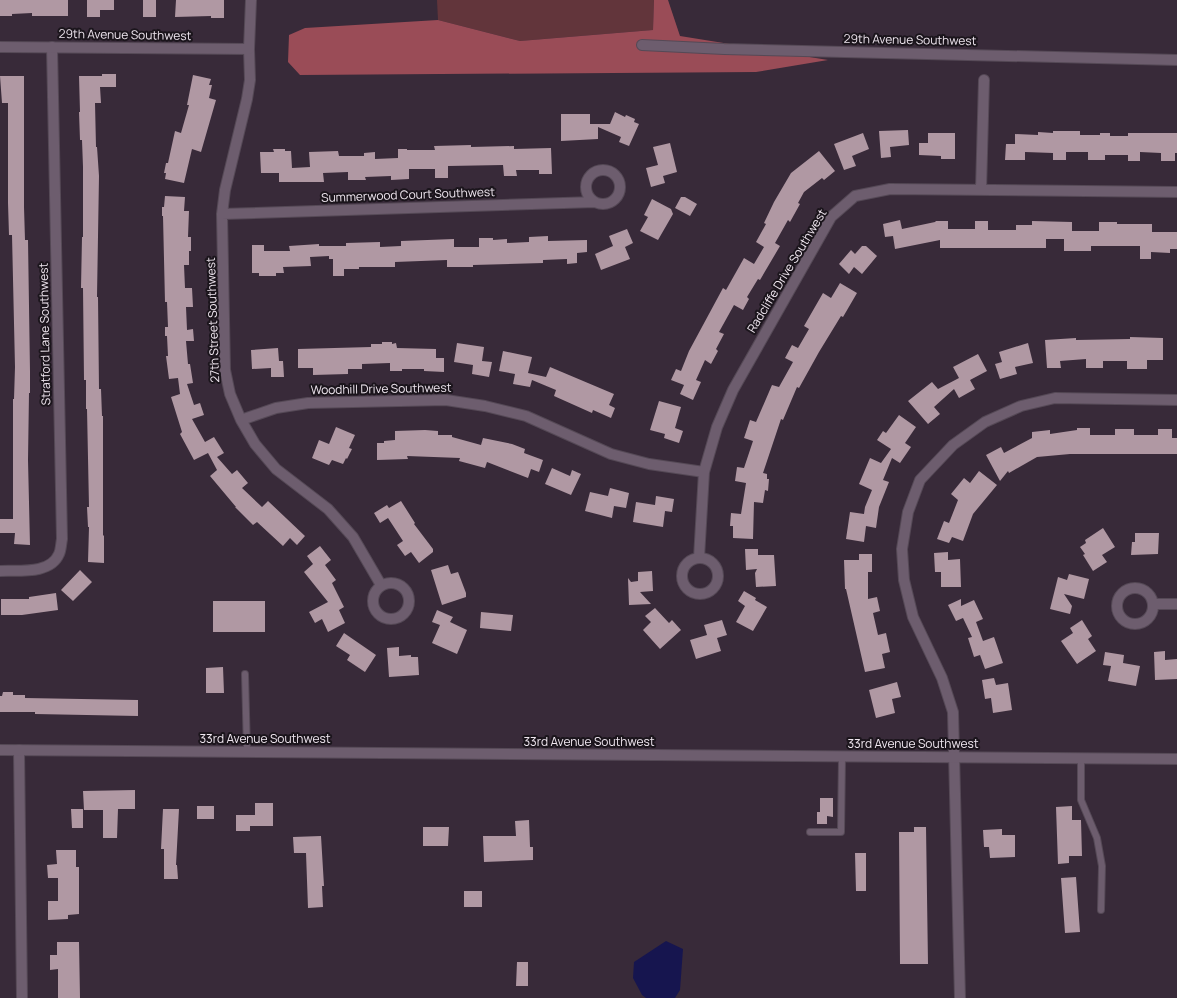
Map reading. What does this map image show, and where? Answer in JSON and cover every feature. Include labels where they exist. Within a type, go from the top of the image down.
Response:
[{"type":"street","name":"27th Street Southwest","points":[[251,0],[249,49],[250,80],[247,99],[225,190],[222,214],[226,370],[230,394],[241,420],[255,444],[276,469],[328,509],[353,538],[381,585]]},
{"type":"street","name":"29th Avenue Southwest","points":[[642,45],[724,49],[1177,60]]},
{"type":"street","name":"29th Avenue Southwest","points":[[0,47],[249,49]]},
{"type":"street","name":"Stratford Lane Southwest","points":[[0,571],[39,570],[52,564],[59,554],[62,539],[52,47]]},
{"type":"street","points":[[981,190],[984,80]]},
{"type":"street","name":"Radcliffe Drive Southwest","points":[[699,558],[704,472],[717,427],[733,390],[831,217],[855,196],[890,189],[1177,192]]},
{"type":"street","name":"Summerwood Court Southwest","points":[[222,214],[595,202]]},
{"type":"street","points":[[960,998],[953,712],[942,678],[913,617],[904,580],[902,549],[908,512],[920,480],[953,445],[985,422],[1021,406],[1055,398],[1177,400]]},
{"type":"street","name":"Woodhill Drive Southwest","points":[[241,420],[276,408],[308,403],[446,400],[485,406],[526,416],[611,454],[649,464],[704,472]]},
{"type":"street","points":[[1153,604],[1177,604]]},
{"type":"street","name":"33rd Avenue Southwest","points":[[0,750],[1177,759]]},
{"type":"street","points":[[19,750],[22,998]]},
{"type":"lane","points":[[245,674],[247,752]]},
{"type":"lane","points":[[810,832],[841,832],[842,757]]},
{"type":"lane","points":[[1081,759],[1081,800],[1097,838],[1102,866],[1101,910]]},
{"type":"shaded area","points":[[437,0],[654,0],[653,30],[520,41],[438,20]]},
{"type":"shaded area","points":[[654,0],[668,0],[680,36],[828,60],[756,72],[300,75],[288,62],[289,35],[305,28],[438,20],[520,41],[653,30]]},
{"type":"shaded area","points":[[666,941],[683,949],[680,990],[675,998],[646,998],[642,995],[633,978],[634,962]]},
{"type":"building","points":[[0,0],[68,0],[68,16],[32,16],[32,13],[0,16]]},
{"type":"building","points":[[87,0],[114,0],[114,10],[100,10],[100,17],[87,17]]},
{"type":"building","points":[[143,0],[156,0],[156,17],[143,17]]},
{"type":"building","points":[[176,0],[224,0],[224,18],[211,18],[211,16],[175,17]]},
{"type":"building","points":[[102,74],[116,74],[116,87],[100,87],[101,103],[95,103],[96,147],[99,176],[97,297],[99,389],[101,389],[103,416],[104,563],[88,562],[89,527],[87,507],[89,507],[87,409],[86,380],[84,380],[83,288],[81,288],[83,167],[79,112],[79,76],[102,76]]},
{"type":"building","points":[[193,75],[211,79],[209,85],[212,85],[209,98],[216,100],[201,152],[192,149],[184,183],[165,179],[166,173],[164,173],[166,163],[168,163],[175,131],[181,133],[189,105],[187,105]]},
{"type":"building","points":[[0,76],[24,76],[24,207],[25,240],[28,240],[30,371],[28,460],[30,545],[14,544],[15,533],[0,533],[0,519],[13,519],[13,399],[15,367],[12,235],[9,235],[8,203],[8,103],[2,103]]},
{"type":"building","points":[[615,112],[625,117],[626,115],[635,119],[634,122],[639,124],[629,146],[619,142],[621,137],[598,127],[598,139],[561,141],[561,114],[590,114],[590,124],[610,124]]},
{"type":"building","points":[[908,130],[909,145],[890,147],[891,157],[881,158],[879,131]]},
{"type":"building","points":[[1053,131],[1080,131],[1080,135],[1100,135],[1100,133],[1110,133],[1110,136],[1128,136],[1128,133],[1177,133],[1177,153],[1175,153],[1175,161],[1161,161],[1161,153],[1140,152],[1140,161],[1128,161],[1128,155],[1105,155],[1105,160],[1088,160],[1088,152],[1066,152],[1066,160],[1053,160],[1053,153],[1025,152],[1025,160],[1005,160],[1006,144],[1015,144],[1015,134],[1038,135],[1038,132],[1053,133]]},
{"type":"building","points":[[863,133],[869,149],[852,156],[856,166],[844,170],[834,144]]},
{"type":"building","points":[[928,133],[955,133],[955,159],[941,159],[941,156],[919,155],[919,143],[928,143]]},
{"type":"building","points":[[670,143],[677,172],[663,176],[665,183],[651,187],[646,168],[658,165],[653,147]]},
{"type":"building","points":[[471,145],[471,147],[514,146],[514,149],[551,148],[552,174],[539,174],[539,170],[516,170],[517,176],[504,176],[503,165],[448,166],[448,178],[435,178],[435,169],[409,169],[409,179],[391,180],[391,176],[365,177],[366,180],[348,180],[348,172],[323,173],[324,182],[279,182],[279,173],[261,173],[260,152],[274,152],[273,149],[285,149],[285,151],[291,151],[292,168],[310,167],[309,152],[338,151],[339,156],[364,156],[364,153],[375,152],[375,159],[398,158],[398,149],[435,150],[434,146]]},
{"type":"building","points":[[819,151],[835,171],[824,180],[822,178],[804,192],[798,203],[800,204],[790,222],[788,220],[775,243],[780,246],[760,280],[758,279],[747,297],[749,299],[743,310],[734,305],[719,332],[724,334],[716,349],[718,351],[711,364],[705,360],[696,380],[701,382],[693,400],[680,394],[684,385],[671,380],[676,369],[681,371],[689,351],[723,288],[726,290],[744,258],[754,264],[764,247],[756,242],[766,224],[764,223],[774,202],[791,173]]},
{"type":"building","points":[[165,196],[185,197],[184,211],[189,211],[188,237],[191,237],[191,251],[189,251],[189,265],[184,265],[185,288],[192,288],[193,307],[186,307],[187,330],[193,329],[194,341],[186,341],[188,364],[190,364],[193,383],[187,384],[194,405],[200,403],[204,415],[192,419],[205,442],[214,437],[224,453],[217,457],[232,474],[237,470],[248,483],[242,488],[262,507],[268,501],[305,536],[297,545],[290,538],[283,546],[257,522],[253,525],[235,507],[210,476],[217,470],[208,453],[194,460],[180,434],[182,432],[171,397],[180,394],[178,378],[169,379],[166,356],[168,356],[165,327],[168,327],[167,302],[165,302],[162,216],[162,207],[164,207]]},
{"type":"building","points":[[681,197],[685,197],[697,204],[690,216],[675,208]]},
{"type":"building","points":[[652,199],[671,209],[673,214],[658,240],[640,231],[648,217],[644,215]]},
{"type":"building","points":[[900,220],[902,229],[936,221],[948,221],[948,229],[975,229],[975,221],[988,221],[988,230],[1016,230],[1016,225],[1032,225],[1032,221],[1072,222],[1072,231],[1099,231],[1099,222],[1117,222],[1117,224],[1152,224],[1152,232],[1177,232],[1177,249],[1170,249],[1170,253],[1151,252],[1151,259],[1140,259],[1140,246],[1091,246],[1091,251],[1064,251],[1064,239],[1046,239],[1046,248],[940,248],[940,240],[895,249],[893,236],[885,237],[883,224]]},
{"type":"building","points":[[627,229],[633,243],[625,247],[630,259],[601,270],[595,254],[613,246],[609,236]]},
{"type":"building","points":[[548,236],[548,241],[587,240],[587,252],[577,253],[577,263],[567,264],[567,259],[543,260],[543,263],[473,265],[473,267],[447,267],[447,260],[395,262],[395,267],[359,267],[359,269],[344,269],[344,276],[333,276],[333,259],[329,259],[329,256],[310,257],[311,266],[283,267],[284,273],[276,273],[276,276],[259,276],[259,273],[252,273],[252,245],[264,245],[264,251],[290,251],[289,246],[319,244],[319,246],[346,246],[346,243],[380,242],[380,247],[401,246],[401,241],[454,239],[454,247],[479,247],[479,238],[493,238],[493,240],[507,239],[507,243],[529,242],[529,237]]},
{"type":"building","points":[[862,246],[866,246],[877,256],[862,274],[854,267],[849,274],[839,264],[851,250],[855,254]]},
{"type":"building","points":[[840,283],[857,293],[843,317],[841,316],[819,352],[799,388],[797,387],[783,420],[781,419],[763,473],[767,474],[767,479],[769,479],[768,491],[765,490],[763,503],[754,502],[753,539],[733,538],[733,526],[730,526],[731,513],[741,514],[746,483],[735,481],[737,467],[744,468],[753,441],[744,438],[750,420],[756,422],[772,385],[779,387],[793,362],[785,358],[792,345],[798,348],[809,329],[804,326],[823,293],[831,298]]},
{"type":"building","points":[[1130,337],[1163,338],[1163,360],[1147,360],[1147,369],[1127,369],[1127,361],[1103,361],[1103,368],[1086,368],[1086,359],[1060,361],[1061,368],[1047,368],[1045,340],[1076,338],[1076,340],[1130,339]]},
{"type":"building","points":[[382,342],[392,342],[392,344],[396,343],[397,348],[436,349],[436,358],[444,358],[444,372],[424,371],[424,369],[402,369],[402,371],[390,371],[390,363],[362,364],[362,369],[348,369],[348,374],[313,375],[313,368],[298,368],[298,349],[371,347],[371,344],[382,344]]},
{"type":"building","points":[[457,343],[484,347],[482,361],[492,362],[489,377],[472,374],[473,365],[454,362]]},
{"type":"building","points":[[1028,343],[1033,363],[1015,367],[1017,374],[1000,379],[995,364],[1002,362],[999,352]]},
{"type":"building","points":[[278,348],[279,361],[283,361],[284,377],[271,377],[271,368],[252,369],[251,350]]},
{"type":"building","points":[[503,351],[532,357],[528,373],[546,377],[550,367],[614,394],[609,405],[615,408],[611,418],[593,410],[592,413],[554,396],[556,390],[532,380],[530,387],[513,384],[515,374],[499,371]]},
{"type":"building","points":[[978,354],[987,371],[970,380],[975,389],[959,398],[954,389],[934,407],[940,414],[928,424],[908,401],[932,382],[938,389],[959,378],[953,367]]},
{"type":"building","points":[[659,401],[681,407],[675,428],[683,431],[679,443],[664,438],[665,434],[650,430]]},
{"type":"building","points":[[899,415],[916,427],[905,443],[911,447],[900,463],[892,458],[883,480],[889,482],[879,507],[876,528],[866,526],[864,542],[846,539],[850,512],[864,514],[865,507],[872,490],[859,484],[870,458],[881,463],[891,449],[877,440],[883,431],[886,433]]},
{"type":"building","points":[[336,427],[355,435],[349,448],[352,449],[347,459],[346,458],[343,464],[332,460],[329,465],[312,458],[319,440],[329,444]]},
{"type":"building","points":[[1077,428],[1090,428],[1090,435],[1115,435],[1115,429],[1134,429],[1134,435],[1158,435],[1158,429],[1172,429],[1172,438],[1177,438],[1177,454],[1070,454],[1037,457],[1009,473],[1008,471],[1000,481],[986,455],[1001,447],[1004,453],[1032,438],[1032,432],[1050,430],[1050,434],[1077,430]]},
{"type":"building","points":[[395,431],[438,431],[438,435],[452,435],[452,437],[481,445],[483,438],[512,444],[525,449],[524,453],[543,460],[539,472],[531,469],[528,478],[487,462],[485,468],[459,461],[460,458],[407,456],[408,459],[377,460],[377,443],[395,440]]},
{"type":"building","points":[[552,468],[570,476],[572,470],[581,474],[571,495],[545,484]]},
{"type":"building","points":[[979,471],[997,485],[973,514],[963,541],[952,537],[949,543],[937,539],[944,521],[949,523],[958,500],[951,494],[964,478],[970,483]]},
{"type":"building","points":[[610,488],[629,493],[626,508],[614,506],[612,518],[585,511],[590,492],[608,496]]},
{"type":"building","points":[[656,496],[674,499],[672,512],[665,511],[663,527],[633,522],[636,502],[655,505]]},
{"type":"building","points":[[401,501],[415,523],[414,524],[433,549],[433,552],[419,563],[411,552],[405,556],[397,545],[403,541],[388,518],[380,523],[374,513],[387,505],[389,508]]},
{"type":"building","points":[[1103,528],[1115,547],[1102,555],[1107,562],[1093,571],[1080,547],[1086,543],[1085,540]]},
{"type":"building","points":[[1135,533],[1159,533],[1158,554],[1131,555],[1132,542],[1135,542]]},
{"type":"building","points":[[320,546],[331,560],[325,565],[336,580],[332,583],[344,607],[339,610],[345,623],[328,632],[322,619],[315,623],[309,612],[328,602],[304,572],[313,564],[307,556]]},
{"type":"building","points":[[745,549],[758,549],[758,555],[774,555],[776,586],[756,587],[755,573],[757,569],[746,570]]},
{"type":"building","points":[[948,552],[948,560],[960,559],[961,587],[941,587],[941,572],[935,572],[934,553]]},
{"type":"building","points":[[859,554],[872,554],[872,572],[868,572],[868,599],[877,597],[880,611],[873,613],[878,635],[886,633],[890,652],[882,654],[885,668],[865,672],[845,589],[844,560],[859,560]]},
{"type":"building","points":[[448,565],[451,574],[458,572],[466,593],[466,597],[442,605],[431,570]]},
{"type":"building","points":[[80,570],[92,582],[73,601],[61,590]]},
{"type":"building","points":[[652,571],[653,591],[640,592],[651,604],[629,605],[628,578],[631,582],[638,581],[638,572]]},
{"type":"building","points":[[1069,574],[1089,579],[1084,599],[1064,594],[1072,606],[1070,614],[1050,609],[1058,577],[1067,580]]},
{"type":"building","points":[[744,591],[767,607],[753,631],[736,622],[745,606],[738,601]]},
{"type":"building","points":[[56,593],[58,610],[22,615],[1,615],[1,599],[29,599],[29,597]]},
{"type":"building","points":[[961,599],[961,606],[974,600],[983,619],[976,622],[983,641],[994,637],[1003,663],[985,669],[980,655],[974,657],[968,638],[972,637],[963,618],[956,621],[948,605]]},
{"type":"building","points":[[213,601],[265,601],[265,632],[213,632]]},
{"type":"building","points":[[655,608],[669,623],[672,620],[681,630],[660,649],[643,630],[651,622],[645,616]]},
{"type":"building","points":[[437,610],[453,617],[450,622],[467,630],[457,654],[432,643],[440,625],[432,622]]},
{"type":"building","points":[[481,612],[513,615],[511,631],[480,628]]},
{"type":"building","points":[[722,620],[727,635],[717,638],[721,651],[696,659],[690,640],[707,635],[704,625]]},
{"type":"building","points":[[1082,620],[1092,636],[1088,639],[1096,651],[1077,664],[1061,641],[1073,633],[1070,628]]},
{"type":"building","points":[[344,633],[376,655],[365,672],[347,660],[350,655],[336,646]]},
{"type":"building","points":[[399,647],[399,656],[411,655],[411,657],[418,657],[419,675],[389,677],[387,648]]},
{"type":"building","points":[[1165,651],[1165,660],[1177,659],[1177,679],[1155,680],[1154,652]]},
{"type":"building","points":[[1105,652],[1124,655],[1123,663],[1140,666],[1136,686],[1108,681],[1111,666],[1103,665]]},
{"type":"building","points":[[223,667],[224,693],[206,693],[206,668]]},
{"type":"building","points":[[994,678],[996,685],[1008,683],[1012,710],[993,713],[991,698],[985,699],[982,680]]},
{"type":"building","points":[[897,682],[901,697],[892,699],[895,713],[876,718],[869,690]]},
{"type":"building","points":[[3,692],[13,692],[13,695],[25,695],[25,698],[138,700],[138,716],[0,712],[0,696],[2,696]]},
{"type":"building","points":[[135,790],[135,809],[118,809],[117,838],[103,838],[103,810],[84,810],[83,791]]},
{"type":"building","points":[[820,798],[833,798],[833,817],[827,816],[827,824],[817,824],[817,812],[820,812]]},
{"type":"building","points":[[255,803],[273,803],[273,826],[250,826],[250,831],[236,831],[236,815],[255,815]]},
{"type":"building","points":[[197,806],[214,806],[214,819],[197,819]]},
{"type":"building","points":[[1072,806],[1072,820],[1081,820],[1082,856],[1069,856],[1069,863],[1058,864],[1056,807]]},
{"type":"building","points":[[71,809],[83,809],[83,828],[72,828]]},
{"type":"building","points":[[163,809],[179,809],[176,865],[178,879],[164,879],[164,849],[161,849]]},
{"type":"building","points":[[529,820],[530,847],[533,847],[533,860],[484,862],[483,836],[516,836],[515,821]]},
{"type":"building","points":[[423,827],[449,827],[448,846],[423,846]]},
{"type":"building","points":[[914,827],[926,827],[928,964],[900,964],[899,832],[914,832]]},
{"type":"building","points":[[1002,829],[1002,835],[1015,835],[1015,857],[990,858],[989,847],[984,847],[983,830]]},
{"type":"building","points":[[321,836],[324,886],[322,886],[323,907],[308,908],[306,853],[294,853],[293,837]]},
{"type":"building","points":[[56,850],[76,850],[76,867],[79,867],[79,914],[68,915],[68,919],[48,920],[48,901],[58,901],[58,878],[48,878],[47,865],[57,864]]},
{"type":"building","points":[[855,853],[866,853],[866,891],[856,891]]},
{"type":"building","points":[[1076,877],[1080,932],[1065,933],[1061,878]]},
{"type":"building","points":[[464,891],[482,891],[482,907],[464,907]]},
{"type":"building","points":[[57,942],[79,942],[80,998],[58,998],[58,969],[50,970],[50,955],[57,955]]},
{"type":"building","points":[[517,962],[528,962],[528,986],[516,986]]}]
